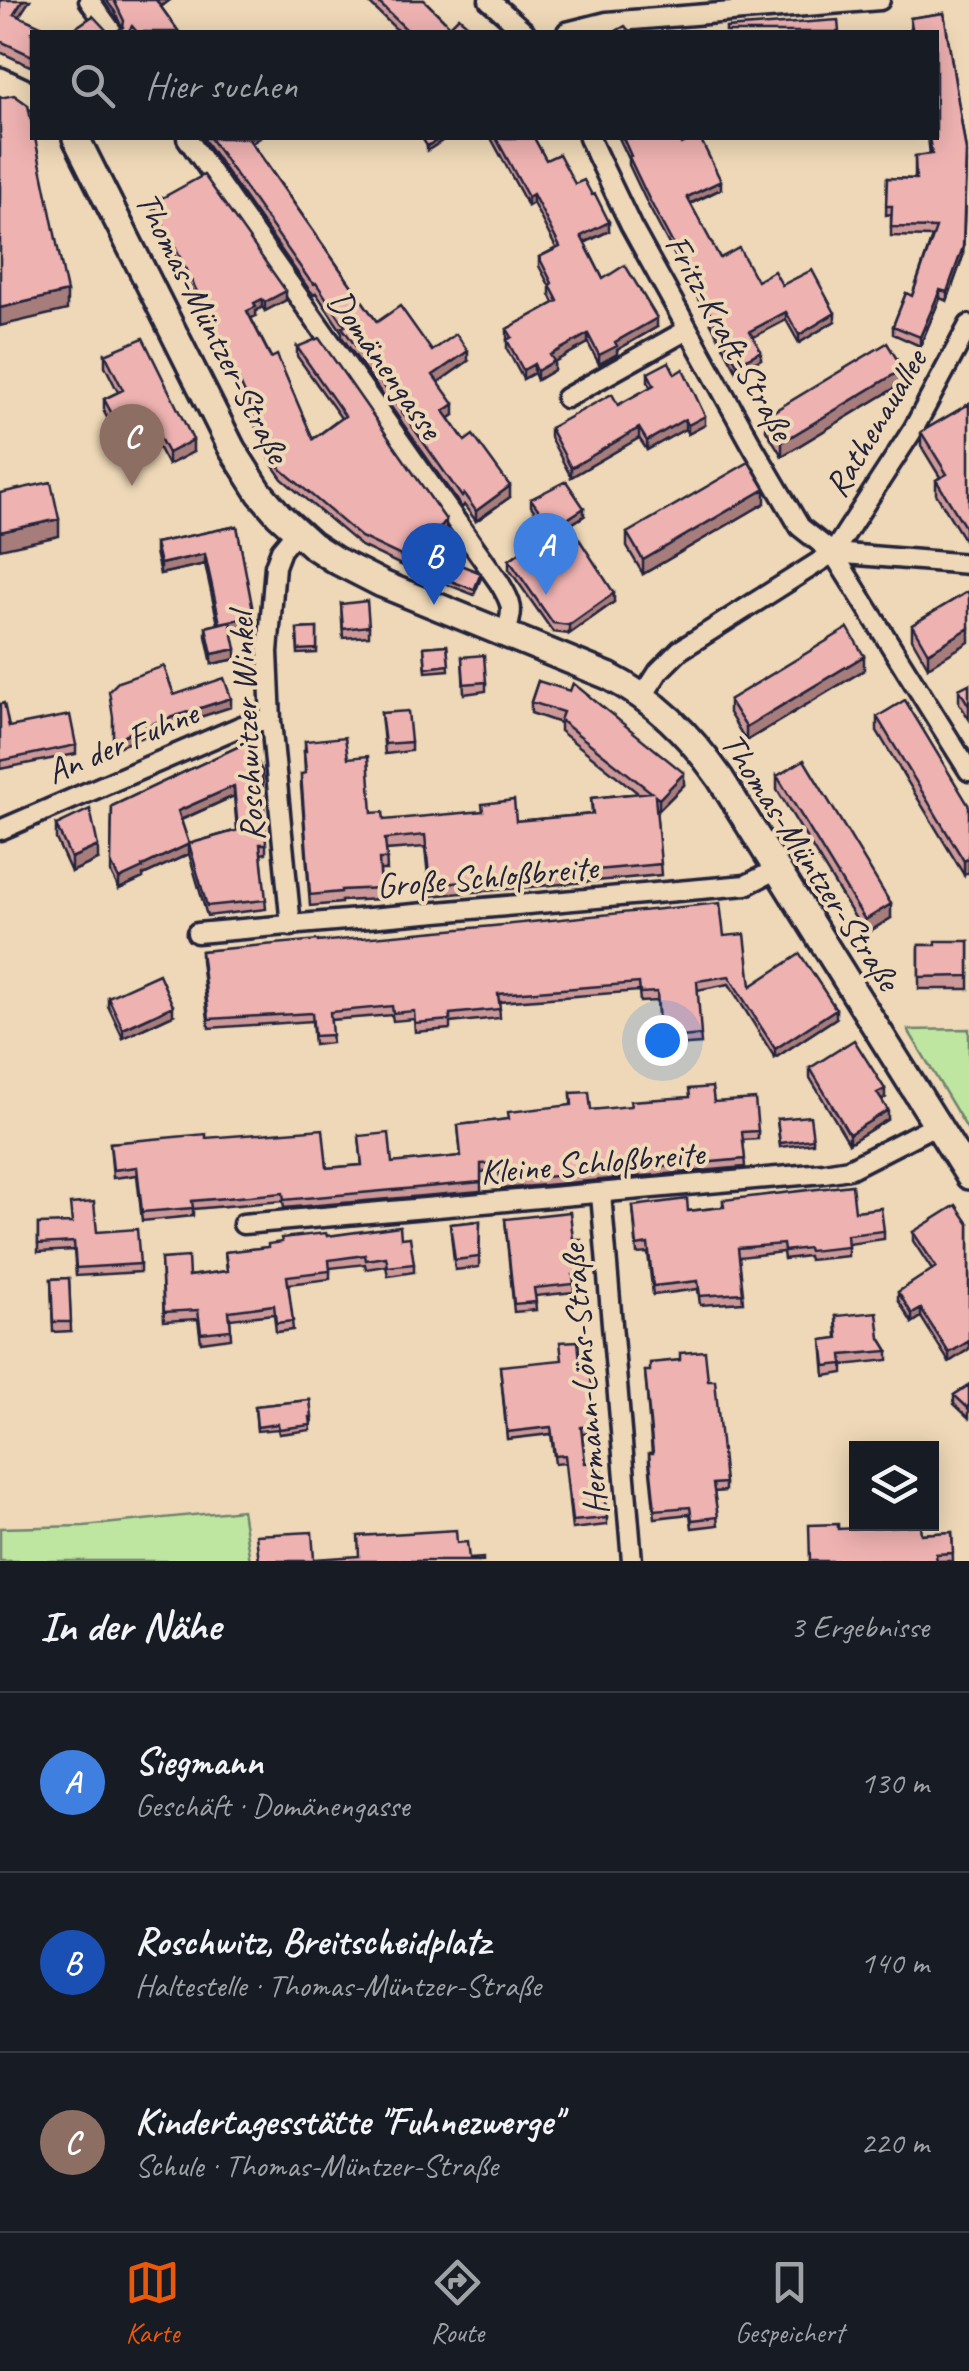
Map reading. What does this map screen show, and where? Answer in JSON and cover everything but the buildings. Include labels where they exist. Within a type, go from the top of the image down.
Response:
[{"type":"main road","points":[[0,81],[30,95]]},
{"type":"main road","name":"Thomas-Müntzer-Straße","points":[[80,140],[232,449],[260,493],[296,532],[358,573],[608,676],[643,696],[682,730],[702,752],[969,1176]]},
{"type":"street","points":[[89,0],[111,30]]},
{"type":"street","points":[[489,0],[522,30]]},
{"type":"street","points":[[575,30],[608,22],[880,0]]},
{"type":"street","name":"Domänengasse","points":[[188,140],[510,599],[505,634]]},
{"type":"street","name":"Fritz-Kraft-Straße","points":[[590,140],[687,330],[800,527],[833,554],[969,771]]},
{"type":"street","name":"Rathenauallee","points":[[833,554],[914,428],[969,325]]},
{"type":"street","points":[[566,398],[687,330]]},
{"type":"street","name":"Roschwitzer Winkel","points":[[292,926],[270,721],[268,652],[275,566],[281,550],[296,532]]},
{"type":"street","points":[[643,696],[680,650],[833,554],[969,564]]},
{"type":"street","name":"An der Fuhne","points":[[0,830],[237,728],[255,721],[270,721]]},
{"type":"street","name":"Große Schloßbreite","points":[[198,934],[733,887],[755,882],[777,869]]},
{"type":"street","name":"Kleine Schloßbreite","points":[[242,1224],[824,1173],[848,1168],[936,1124]]},
{"type":"street","name":"Hermann-Löns-Straße","points":[[601,1194],[632,1561]]},
{"type":"green space","points":[[969,1029],[969,1132],[908,1030]]},
{"type":"green space","points":[[242,1510],[250,1561],[0,1561],[0,1528],[84,1526]]},
{"type":"place","name":"Kindertagesstätte \"Fuhnezwerge\"","points":[[132,486]]},
{"type":"place","name":"Siegmann","points":[[546,595]]},
{"type":"place","name":"Roschwitz, Breitscheidplatz","points":[[434,605]]}]
